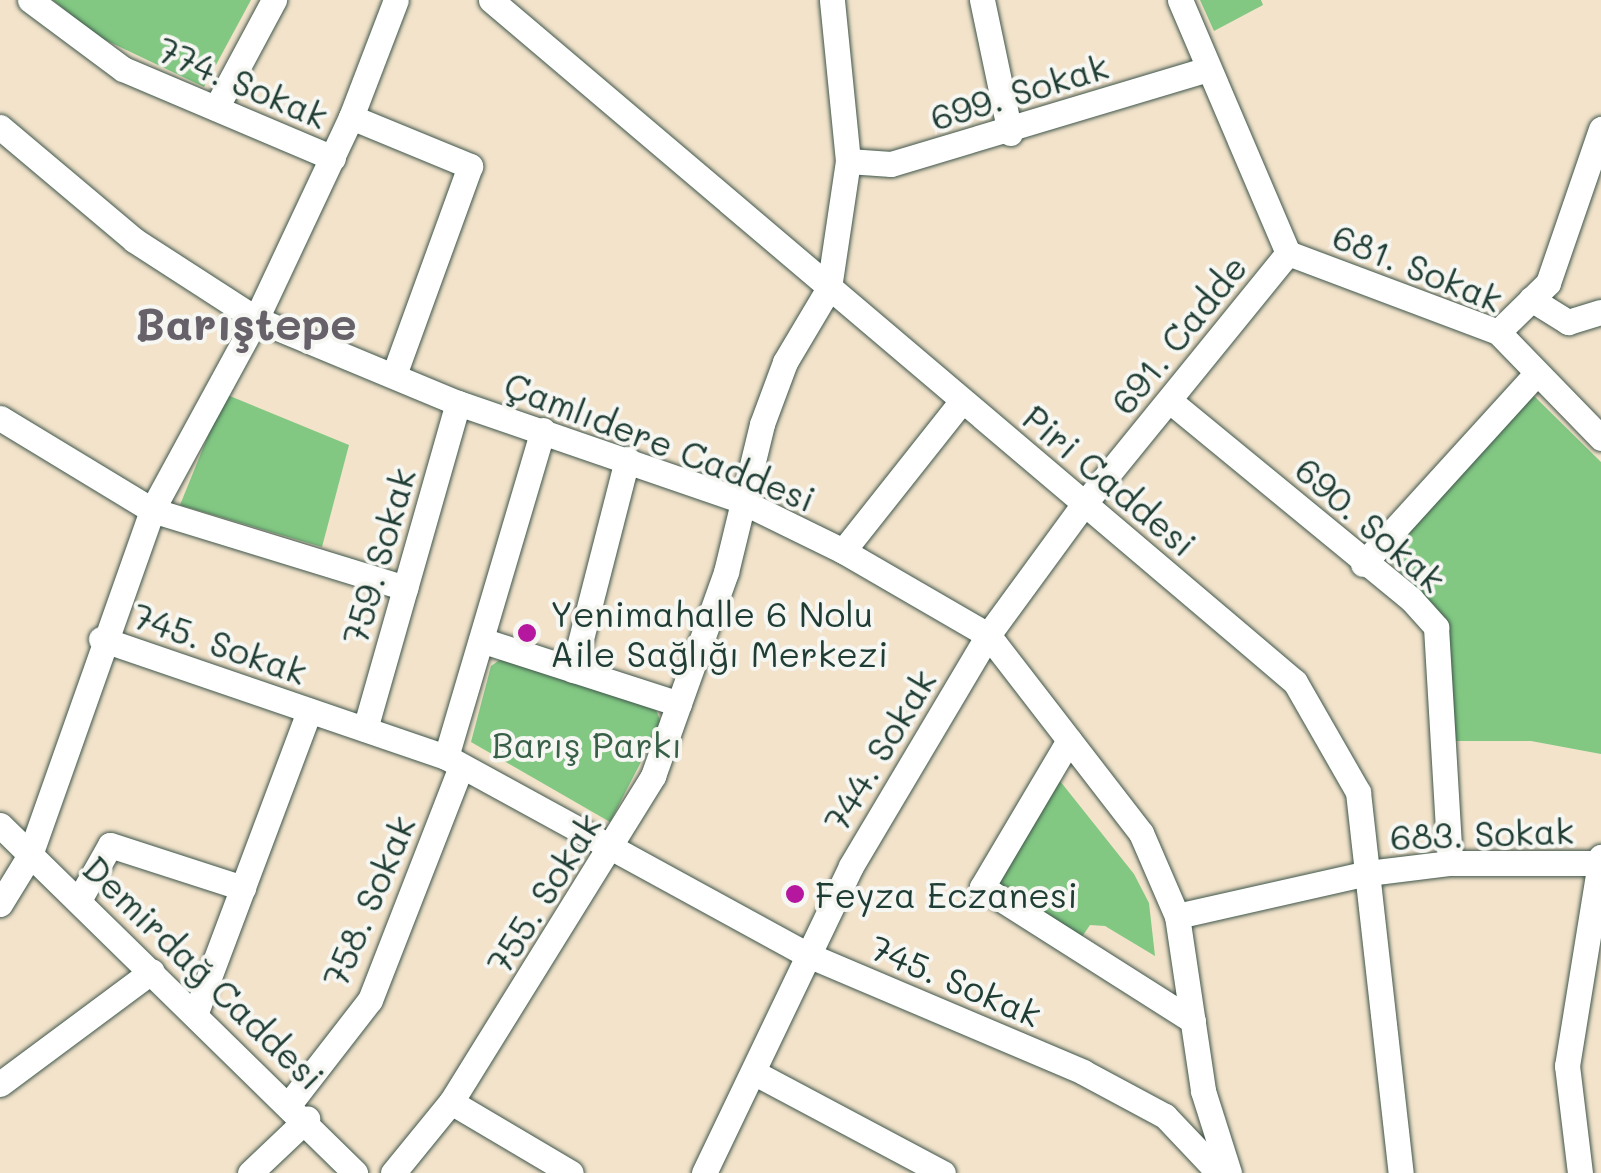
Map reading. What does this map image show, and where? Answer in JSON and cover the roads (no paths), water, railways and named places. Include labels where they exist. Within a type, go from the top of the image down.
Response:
[{"type":"street","name":"774. Sokak","points":[[30,0],[123,68],[332,158]]},
{"type":"street","points":[[216,108],[274,0]]},
{"type":"street","points":[[0,904],[30,855],[101,639],[152,510],[256,319],[351,118],[396,0]]},
{"type":"street","name":"Piri Caddesi","points":[[491,0],[1295,682],[1358,792],[1400,1173]]},
{"type":"street","points":[[828,288],[848,160],[840,33],[832,0]]},
{"type":"street","points":[[982,0],[1010,133]]},
{"type":"street","points":[[1180,0],[1288,252]]},
{"type":"street","name":"699. Sokak","points":[[848,160],[891,164],[1010,133],[1207,69]]},
{"type":"street","points":[[351,118],[470,166],[394,375]]},
{"type":"street","name":"Çamlıdere Caddesi","points":[[0,128],[134,240],[256,319],[458,403],[738,500],[843,550],[988,635],[1142,833],[1177,916],[1203,1091],[1229,1173]]},
{"type":"street","points":[[1498,332],[1548,283],[1601,129]]},
{"type":"street","name":"681. Sokak","points":[[1288,252],[1498,332],[1601,438]]},
{"type":"street","name":"691. Cadde","points":[[988,635],[1084,504],[1288,252]]},
{"type":"street","name":"755. Sokak","points":[[393,1173],[451,1102],[616,844],[653,776],[726,572],[738,500],[785,362],[828,288]]},
{"type":"street","points":[[1531,299],[1568,322],[1601,312]]},
{"type":"street","points":[[1364,564],[1536,374]]},
{"type":"street","points":[[843,550],[962,401]]},
{"type":"street","name":"690. Sokak","points":[[1170,401],[1364,564],[1412,598],[1436,627],[1450,863]]},
{"type":"street","name":"759. Sokak","points":[[366,728],[458,403]]},
{"type":"street","points":[[0,418],[152,510],[406,588]]},
{"type":"street","name":"758. Sokak","points":[[250,1173],[298,1111],[370,1000],[453,762],[481,640],[543,430]]},
{"type":"street","points":[[574,670],[627,459]]},
{"type":"street","name":"744. Sokak","points":[[704,1173],[851,866],[988,635]]},
{"type":"street","name":"745. Sokak","points":[[101,639],[366,728],[453,762],[616,844],[808,955],[1083,1072],[1165,1116],[1219,1173]]},
{"type":"street","points":[[481,640],[679,704]]},
{"type":"street","points":[[196,1012],[309,711]]},
{"type":"street","points":[[1069,740],[982,886],[1193,1021]]},
{"type":"street","name":"Demirdağ Caddesi","points":[[0,825],[298,1111],[355,1173]]},
{"type":"street","points":[[80,900],[110,845],[242,888]]},
{"type":"street","points":[[1580,1173],[1568,1066],[1600,860]]},
{"type":"street","name":"683. Sokak","points":[[1177,916],[1368,873],[1450,863],[1600,860]]},
{"type":"street","points":[[0,1084],[152,971]]},
{"type":"street","points":[[753,1072],[943,1173]]},
{"type":"street","points":[[451,1102],[571,1173]]},
{"type":"place","name":"Yenimahalle 6 Nolu Aile Sağlığı Merkezi","points":[[527,633]]},
{"type":"place","name":"Feyza Eczanesi","points":[[795,894]]},
{"type":"district","name":"Barıştepe","points":[[246,323]]},
{"type":"park label","name":"Barış Parkı","points":[[587,744]]}]
